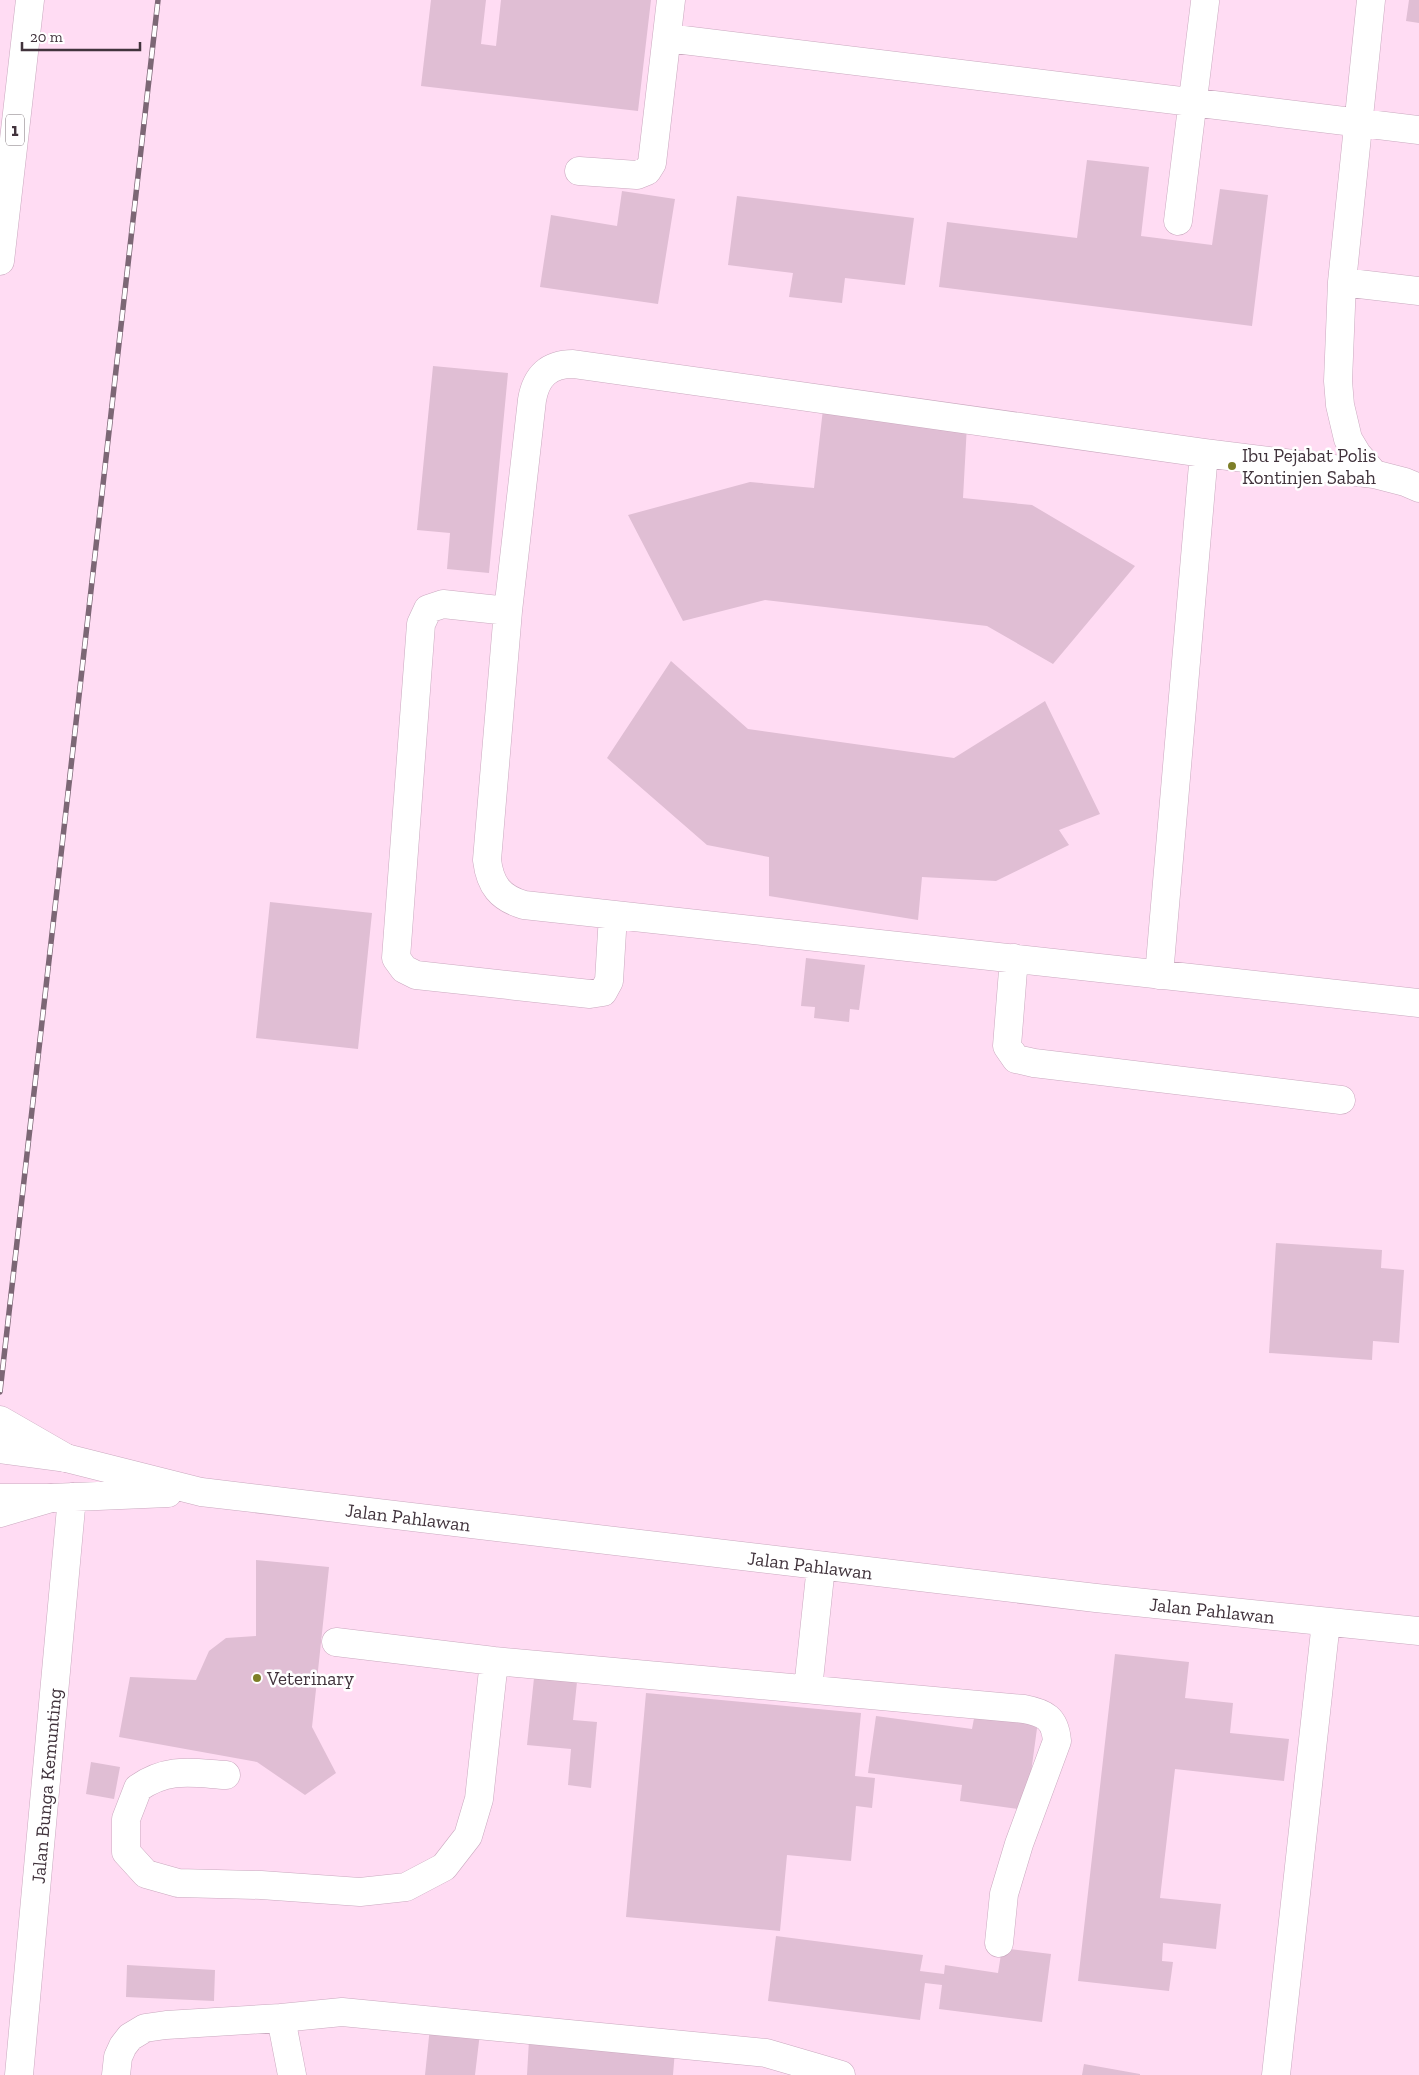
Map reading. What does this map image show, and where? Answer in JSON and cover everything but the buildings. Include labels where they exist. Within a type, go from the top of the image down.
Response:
[{"type":"main road","name":"1","points":[[0,261],[30,0]]},
{"type":"main road","points":[[579,171],[637,175],[647,171],[652,163],[671,0]]},
{"type":"main road","points":[[1371,0],[1342,282],[1338,381],[1340,406],[1348,439],[1357,454],[1374,474]]},
{"type":"main road","points":[[1178,221],[1205,2]]},
{"type":"main road","points":[[667,38],[1192,101],[1357,124],[1419,130]]},
{"type":"main road","points":[[1342,282],[1419,291]]},
{"type":"main road","points":[[1419,488],[1405,482],[1374,474],[1204,453],[564,364],[545,372],[538,379],[534,388],[508,611],[487,860],[488,874],[494,887],[502,896],[524,905],[1419,1003]]},
{"type":"main road","points":[[1159,975],[1204,453]]},
{"type":"main road","points":[[508,611],[443,604],[428,610],[421,624],[396,958],[404,969],[416,975],[590,994],[603,992],[609,981],[613,915]]},
{"type":"main road","points":[[1014,958],[1007,1046],[1016,1059],[1034,1063],[1341,1100]]},
{"type":"main road","points":[[0,1420],[66,1458]]},
{"type":"main road","name":"Jalan Pahlawan","points":[[0,1449],[66,1458],[201,1492],[1096,1598],[1419,1630]]},
{"type":"main road","name":"Jalan Pahlawan","points":[[0,1498],[201,1492]]},
{"type":"main road","points":[[0,1513],[61,1497]]},
{"type":"main road","name":"Jalan Bunga Kemunting","points":[[19,2075],[61,1497]]},
{"type":"main road","points":[[808,1689],[821,1566]]},
{"type":"main road","points":[[1276,2075],[1326,1622]]},
{"type":"main road","points":[[336,1642],[494,1661],[730,1684],[808,1689],[1024,1709],[1043,1714],[1056,1729],[1057,1741],[1019,1844],[1004,1894],[999,1943]]},
{"type":"main road","points":[[226,1775],[175,1772],[160,1775],[138,1788],[126,1819],[126,1852],[146,1874],[178,1883],[261,1885],[360,1892],[406,1887],[444,1867],[468,1836],[479,1799],[494,1661]]},
{"type":"main road","points":[[116,2075],[118,2057],[123,2046],[130,2036],[144,2028],[342,2012],[766,2054],[812,2071],[841,2075]]},
{"type":"main road","points":[[281,2018],[292,2075]]},
{"type":"railway","points":[[0,1392],[158,0]]},
{"type":"place","name":"Ibu Pejabat Polis Kontinjen Sabah","points":[[1232,466]]},
{"type":"place","name":"Veterinary","points":[[257,1678]]}]
